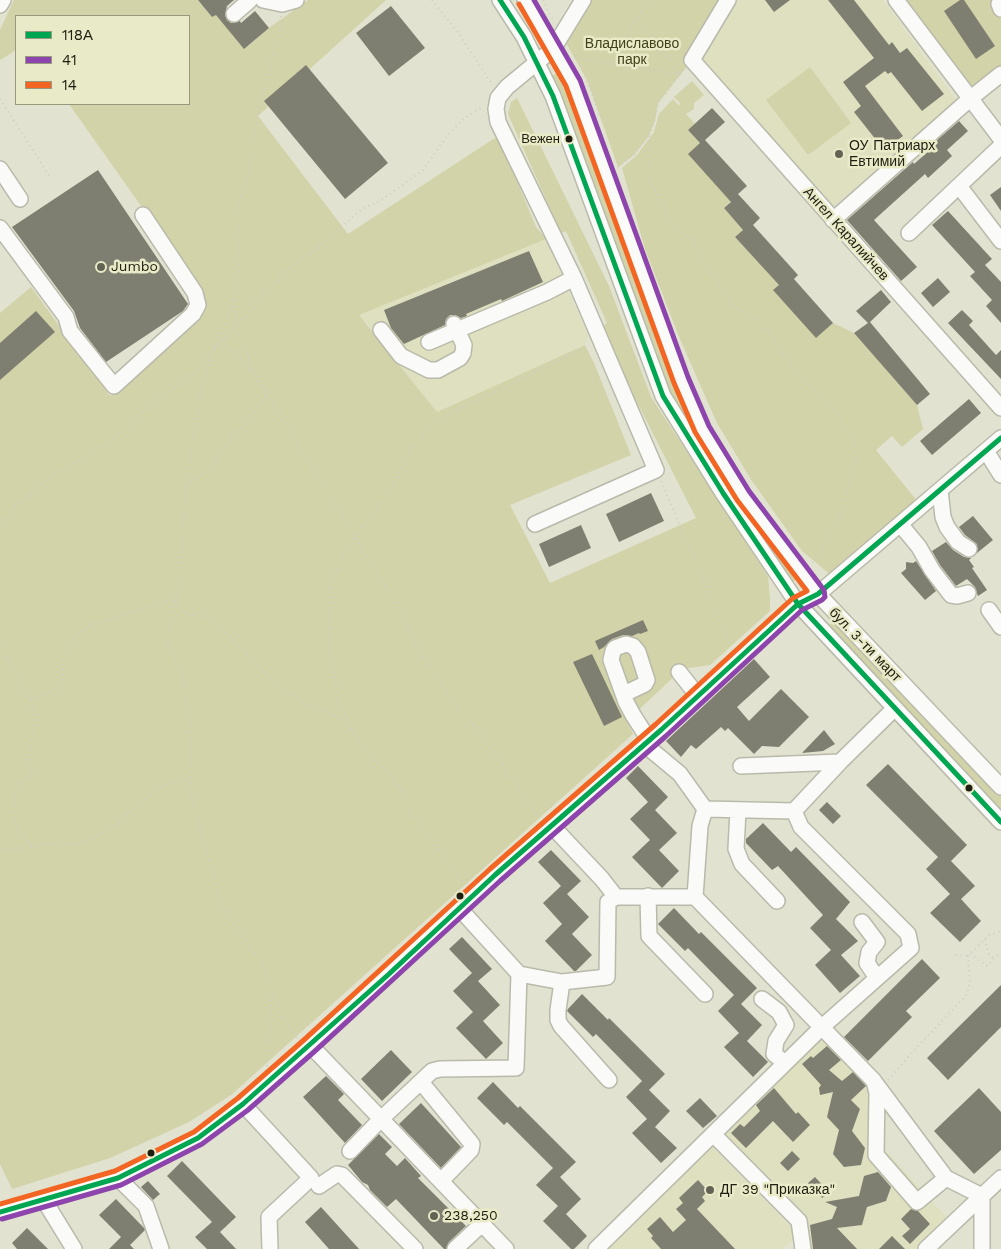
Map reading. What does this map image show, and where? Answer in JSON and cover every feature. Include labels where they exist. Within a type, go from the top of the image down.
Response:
[{"type":"street","points":[[0,6],[3,0]]},
{"type":"street","points":[[234,14],[250,0]]},
{"type":"street","points":[[263,0],[289,2]]},
{"type":"street","name":"бул. 3-ти март","points":[[500,0],[524,37],[553,96],[663,396],[723,492],[798,604],[1001,822]]},
{"type":"street","name":"бул. 3-ти март","points":[[525,0],[573,83],[681,380],[702,429],[744,495],[818,594],[1001,787]]},
{"type":"street","points":[[535,524],[656,470],[574,278],[498,122],[496,109],[498,98],[507,87],[553,49],[584,0]]},
{"type":"street","points":[[692,60],[728,0]]},
{"type":"street","points":[[896,0],[1001,140]]},
{"type":"street","points":[[1001,0],[999,4],[1001,10]]},
{"type":"street","name":"Ангел Каралийчев","points":[[692,60],[1001,408]]},
{"type":"street","points":[[834,220],[971,98],[1001,74]]},
{"type":"street","points":[[909,233],[1001,146]]},
{"type":"street","points":[[0,169],[20,199]]},
{"type":"street","points":[[959,186],[1001,241]]},
{"type":"street","points":[[0,228],[66,317],[70,331],[114,386],[193,314],[198,305],[195,293],[143,214]]},
{"type":"street","points":[[429,342],[456,327],[547,292],[574,278]]},
{"type":"street","points":[[381,330],[401,356],[429,370],[438,370],[460,358],[463,353],[464,345],[456,327]]},
{"type":"street","points":[[0,1212],[118,1178],[198,1138],[243,1104],[308,1048],[798,604],[818,594],[1001,438]]},
{"type":"street","points":[[986,451],[1001,475]]},
{"type":"street","points":[[940,490],[943,517],[947,527],[958,542],[969,549]]},
{"type":"street","points":[[900,524],[951,595],[957,596],[968,593]]},
{"type":"street","points":[[990,610],[1001,627]]},
{"type":"street","points":[[679,672],[698,696]]},
{"type":"street","points":[[624,694],[646,742],[680,774],[705,809]]},
{"type":"street","points":[[705,809],[794,811],[894,709]]},
{"type":"street","points":[[741,766],[840,762]]},
{"type":"street","points":[[695,897],[700,826],[705,809]]},
{"type":"street","points":[[738,810],[736,849],[742,864],[778,901]]},
{"type":"street","points":[[596,1249],[644,1204],[822,1027],[911,948],[908,934],[801,827],[794,811]]},
{"type":"street","points":[[552,826],[602,878],[616,897]]},
{"type":"street","points":[[648,896],[649,936],[705,994]]},
{"type":"street","points":[[460,909],[519,974],[562,982],[607,977],[608,902],[616,897],[695,897],[822,1027],[876,1088],[946,1178],[982,1196]]},
{"type":"street","points":[[862,922],[877,942],[870,952],[867,963],[877,978]]},
{"type":"street","points":[[350,1151],[381,1119],[432,1072],[440,1069],[516,1068],[519,974]]},
{"type":"street","points":[[562,982],[558,1020],[561,1026],[609,1080]]},
{"type":"street","points":[[762,999],[779,1012],[786,1025],[776,1041],[774,1054],[785,1064]]},
{"type":"street","points":[[308,1048],[381,1119],[506,1249]]},
{"type":"street","points":[[421,1082],[472,1144],[471,1150],[441,1181]]},
{"type":"street","points":[[876,1088],[876,1155],[917,1202],[946,1178]]},
{"type":"street","points":[[243,1104],[311,1178],[269,1217],[270,1249]]},
{"type":"street","points":[[713,1134],[799,1221],[802,1249]]},
{"type":"street","points":[[319,1186],[337,1174],[342,1175],[415,1249]]},
{"type":"street","points":[[118,1178],[146,1206],[161,1249]]},
{"type":"street","points":[[926,1249],[1001,1178]]},
{"type":"street","points":[[982,1196],[982,1249]]},
{"type":"street","points":[[44,1200],[74,1249]]},
{"type":"street","points":[[455,1249],[482,1224]]},
{"type":"path","points":[[0,527],[18,503],[24,501],[45,481],[114,439],[134,423],[142,412],[200,368],[213,350],[249,313],[264,293],[292,267],[362,209],[380,201],[424,170],[447,136],[463,119],[498,98],[490,80],[463,39],[432,0]]},
{"type":"path","points":[[543,0],[562,36]]},
{"type":"path","points":[[617,65],[626,36],[650,0]]},
{"type":"path","points":[[289,2],[262,96],[253,141],[250,170],[236,212],[239,271],[234,298],[231,311],[213,350],[202,385],[186,486],[180,574],[167,643],[184,679],[191,739],[190,781],[196,814],[222,906],[262,963],[284,1017],[308,1048]]},
{"type":"path","points":[[637,18],[680,74]]},
{"type":"path","points":[[577,62],[574,57],[680,74]]},
{"type":"path","points":[[617,164],[618,169],[634,155],[649,136],[658,104],[692,60]]},
{"type":"path","points":[[584,74],[600,117]]},
{"type":"path","points":[[0,99],[50,177]]},
{"type":"path","points":[[649,136],[650,180],[659,199],[678,229],[688,238],[735,307],[754,318],[772,336],[795,372],[828,402],[853,435],[856,454],[840,519],[810,568],[804,560]]},
{"type":"path","points":[[234,298],[236,327],[254,373]]},
{"type":"path","points":[[477,893],[460,878],[414,817],[399,785],[368,754],[339,705],[330,647],[331,585],[344,552],[383,503],[408,455],[432,422],[600,342]]},
{"type":"path","points":[[213,350],[225,346],[236,353],[254,373],[399,609],[420,654],[461,714],[478,729],[535,814],[552,826]]},
{"type":"path","points":[[186,486],[212,467],[222,449],[246,423],[267,394]]},
{"type":"path","points":[[656,470],[736,661]]},
{"type":"path","points":[[175,599],[182,611],[188,615],[202,612],[245,652],[280,689],[294,698],[341,719],[357,737]]},
{"type":"path","points":[[30,700],[59,688],[63,682],[63,661],[70,646],[79,634],[91,625],[175,599]]},
{"type":"path","points":[[0,643],[30,700],[35,718],[29,754],[32,775],[21,782],[16,791],[13,805],[14,818],[19,834],[32,846]]},
{"type":"path","points":[[0,850],[84,843],[116,824],[169,782],[190,781]]},
{"type":"path","points":[[876,1088],[966,996],[970,983],[969,955],[989,935],[1001,931]]},
{"type":"path","points":[[985,939],[988,953],[994,960]]},
{"type":"path","points":[[956,955],[969,955],[987,966],[1001,952]]},
{"type":"path","points":[[264,1086],[272,988]]},
{"type":"shaded area","name":"ОУ Патриарх Евтимий","points":[[735,0],[883,0],[957,101],[831,208],[697,56]]},
{"type":"shaded area","points":[[546,239],[588,336],[585,345],[437,412],[359,314]]},
{"type":"shaded area","points":[[826,1017],[880,1075],[880,1144],[948,1219],[916,1249],[795,1249],[794,1239],[783,1249],[604,1249],[712,1146],[793,1229],[792,1225],[704,1136]]},
{"type":"green space","points":[[14,0],[198,0],[212,17],[221,10],[248,46],[269,28],[308,0],[386,0],[258,116],[348,234],[498,136],[536,227],[546,239],[359,315],[437,412],[585,345],[631,455],[510,505],[550,583],[696,518],[613,355],[601,328],[607,323],[566,231],[561,233],[508,114],[511,102],[517,98],[609,286],[651,397],[768,576],[770,599],[770,611],[710,665],[682,669],[627,721],[633,734],[231,1095],[189,1122],[110,1158],[12,1189],[0,1164],[0,313],[31,287],[110,396],[200,318],[206,303],[204,295],[70,105],[190,105],[190,15],[15,15],[15,51],[0,60],[0,30]]},
{"type":"green space","name":"Владиславово парк","points":[[584,0],[728,0],[692,60],[658,103],[655,120],[649,136],[634,155],[618,167],[587,80],[562,36]]},
{"type":"green space","points":[[896,0],[1001,0],[1001,76],[971,98]]},
{"type":"green space","points":[[810,67],[851,123],[808,155],[766,100]]},
{"type":"green space","points":[[565,69],[702,429],[803,574],[786,587],[663,396],[544,80]]},
{"type":"green space","points":[[692,81],[704,95],[694,103],[694,109],[686,114],[695,124],[688,130],[700,143],[731,201],[724,208],[743,230],[735,237],[779,285],[816,338],[833,323],[854,333],[917,405],[923,429],[902,447],[892,436],[876,450],[917,501],[832,576],[802,551],[752,481],[717,423],[680,339],[645,249],[622,168],[637,155],[654,132],[659,114],[673,99],[679,106],[680,103],[674,97]]},
{"type":"green space","points":[[838,616],[1001,787],[1001,822],[823,632]]},
{"type":"building","points":[[198,0],[234,0],[227,6],[225,15],[227,20],[231,23],[240,21],[241,23],[255,11],[269,28],[244,49],[216,15],[212,17]]},
{"type":"building","points":[[765,0],[790,0],[774,12]]},
{"type":"building","points":[[828,0],[854,0],[889,45],[892,42],[900,53],[907,48],[944,94],[922,111],[891,72],[888,74],[885,71],[865,86],[903,136],[884,150],[854,112],[861,106],[843,82],[874,58]]},
{"type":"building","points":[[960,0],[964,0],[995,46],[976,59],[944,11]]},
{"type":"building","points":[[391,6],[425,48],[389,76],[356,33]]},
{"type":"building","points":[[306,65],[388,163],[345,199],[264,101]]},
{"type":"building","points":[[712,108],[725,122],[705,140],[747,186],[738,194],[760,218],[753,225],[798,275],[794,279],[833,323],[816,338],[773,290],[779,285],[735,237],[743,230],[724,208],[731,202],[688,154],[700,143],[688,130]]},
{"type":"building","points":[[959,121],[968,131],[947,150],[952,156],[928,178],[925,174],[874,220],[917,267],[901,281],[847,220],[913,162],[914,164],[938,143],[936,141]]},
{"type":"building","name":"Jumbo","points":[[98,170],[188,304],[183,311],[106,362],[80,328],[74,311],[12,227]]},
{"type":"building","points":[[1001,187],[1001,211],[990,195]]},
{"type":"building","points":[[948,211],[992,259],[985,265],[1001,282],[1001,323],[986,306],[992,300],[970,276],[975,272],[932,225]]},
{"type":"building","points":[[529,251],[543,282],[502,301],[501,299],[466,314],[467,316],[461,318],[450,315],[446,319],[445,325],[404,344],[391,328],[384,310]]},
{"type":"building","points":[[938,278],[950,292],[933,307],[921,293]]},
{"type":"building","points":[[881,290],[891,302],[870,322],[930,394],[917,405],[854,333],[868,323],[856,311]]},
{"type":"building","points":[[962,310],[973,321],[969,325],[996,355],[1001,350],[1001,379],[948,323]]},
{"type":"building","points":[[36,311],[55,332],[0,380],[0,343]]},
{"type":"building","points":[[969,399],[981,413],[932,455],[920,441]]},
{"type":"building","points":[[651,493],[664,521],[619,542],[606,514]]},
{"type":"building","points":[[973,516],[993,540],[977,553],[977,544],[965,535],[959,527]]},
{"type":"building","points":[[581,525],[591,548],[549,567],[539,544]]},
{"type":"building","points":[[946,542],[953,550],[964,557],[971,558],[969,560],[974,567],[972,568],[987,590],[978,596],[975,587],[967,579],[956,586],[932,551]]},
{"type":"building","points":[[916,561],[936,591],[925,600],[901,573],[906,569],[906,562],[913,563]]},
{"type":"building","points":[[643,620],[648,631],[632,636],[623,635],[612,639],[599,650],[595,641]]},
{"type":"building","points":[[592,654],[622,717],[604,726],[573,662]]},
{"type":"building","points":[[754,659],[770,677],[737,707],[749,721],[781,689],[809,717],[779,747],[762,746],[754,754],[728,728],[725,731],[721,727],[696,749],[691,745],[681,757],[666,741]]},
{"type":"building","points":[[824,730],[835,744],[823,751],[802,753]]},
{"type":"building","points":[[888,764],[967,845],[951,861],[975,886],[961,899],[981,921],[960,942],[930,913],[950,894],[926,869],[938,857],[866,785]]},
{"type":"building","points":[[638,766],[668,797],[655,810],[677,833],[659,850],[679,871],[662,888],[632,857],[650,840],[630,819],[648,802],[626,778]]},
{"type":"building","points":[[827,802],[841,816],[833,824],[819,810]]},
{"type":"building","points":[[763,823],[791,852],[796,847],[850,902],[836,919],[858,941],[841,955],[860,976],[840,993],[815,965],[831,950],[810,928],[823,915],[778,866],[772,870],[746,843],[746,839]]},
{"type":"building","points":[[551,850],[581,881],[567,894],[589,917],[572,934],[592,955],[576,971],[545,941],[562,924],[543,903],[561,886],[538,862]]},
{"type":"building","points":[[674,908],[757,988],[741,1004],[762,1025],[747,1041],[768,1062],[753,1077],[724,1047],[739,1033],[718,1011],[734,995],[688,948],[685,951],[658,924]]},
{"type":"building","points":[[462,937],[492,969],[478,981],[500,1005],[483,1021],[503,1043],[486,1059],[456,1028],[473,1012],[453,991],[472,973],[449,949]]},
{"type":"building","points":[[922,959],[940,978],[906,1011],[912,1017],[868,1061],[844,1037]]},
{"type":"building","points":[[1001,985],[1001,1027],[948,1080],[927,1058]]},
{"type":"building","points":[[582,994],[665,1074],[649,1090],[670,1111],[655,1127],[677,1148],[661,1163],[632,1133],[647,1119],[626,1097],[642,1081],[596,1034],[593,1037],[567,1011]]},
{"type":"building","points":[[827,1046],[841,1060],[829,1070],[842,1081],[853,1072],[866,1086],[851,1100],[860,1109],[852,1131],[865,1148],[861,1165],[844,1167],[833,1154],[839,1130],[827,1117],[833,1092],[820,1095],[819,1088],[821,1085],[802,1064],[811,1056],[813,1058]]},
{"type":"building","points":[[391,1050],[412,1072],[382,1101],[361,1079]]},
{"type":"building","points":[[326,1076],[344,1094],[338,1100],[362,1125],[345,1143],[303,1097]]},
{"type":"building","points":[[493,1082],[576,1162],[560,1177],[581,1199],[566,1214],[587,1236],[574,1249],[571,1249],[543,1221],[558,1206],[536,1185],[553,1168],[507,1122],[504,1125],[477,1098]]},
{"type":"building","points":[[774,1088],[796,1114],[798,1112],[810,1125],[793,1142],[773,1121],[746,1148],[731,1133],[740,1124],[744,1127],[760,1111],[756,1105]]},
{"type":"building","points":[[979,1088],[1001,1112],[1001,1150],[974,1174],[934,1131]]},
{"type":"building","points":[[700,1098],[717,1116],[703,1128],[686,1111]]},
{"type":"building","points":[[421,1103],[461,1147],[441,1168],[399,1124]]},
{"type":"building","points":[[379,1134],[392,1147],[385,1154],[397,1166],[405,1158],[421,1176],[418,1178],[466,1226],[449,1242],[446,1249],[396,1199],[387,1207],[348,1165]]},
{"type":"building","points":[[792,1151],[800,1159],[788,1171],[780,1163]]},
{"type":"building","points":[[182,1161],[236,1217],[220,1232],[236,1249],[207,1249],[195,1237],[212,1222],[167,1176]]},
{"type":"building","points":[[878,1172],[891,1187],[886,1201],[867,1207],[862,1225],[837,1228],[857,1249],[813,1249],[810,1225],[832,1219],[837,1207],[825,1202],[859,1196],[864,1176]]},
{"type":"building","points":[[815,1177],[829,1192],[822,1198],[808,1183]]},
{"type":"building","points":[[698,1180],[708,1191],[702,1197],[705,1201],[697,1209],[735,1249],[661,1249],[651,1238],[653,1236],[647,1229],[660,1217],[673,1232],[686,1220],[676,1209],[683,1203],[679,1198]]},
{"type":"building","points":[[148,1181],[160,1194],[153,1200],[141,1187]]},
{"type":"building","points":[[116,1199],[145,1230],[130,1245],[134,1249],[109,1249],[121,1237],[99,1215]]},
{"type":"building","points":[[321,1207],[359,1249],[329,1249],[305,1222]]},
{"type":"building","points":[[911,1209],[918,1211],[930,1224],[910,1244],[902,1236],[910,1229],[901,1219]]},
{"type":"building","points":[[27,1228],[48,1249],[17,1249],[12,1243]]},
{"type":"building","points":[[892,1236],[905,1249],[879,1249]]},
{"type":"transit line","name":"118А","points":[[500,0],[524,37],[553,96],[663,396],[723,493],[798,604],[1001,822]]},
{"type":"transit line","name":"41","points":[[2,1219],[121,1185],[202,1144],[248,1110],[500,881],[666,736],[802,610],[825,597],[824,590],[749,491],[709,426],[688,377],[580,80],[534,0]]},
{"type":"transit line","name":"14","points":[[0,1204],[115,1171],[194,1132],[238,1098],[305,1039],[490,869],[656,724],[793,598],[807,591],[737,500],[695,432],[674,383],[566,86],[519,4]]},
{"type":"transit line","name":"118А","points":[[0,1212],[118,1178],[198,1138],[243,1104],[389,974],[495,875],[661,730],[798,604],[818,594],[1001,438]]},
{"type":"place","name":"Вежен","points":[[569,139]]},
{"type":"place","name":"ОУ Патриарх Евтимий","points":[[839,154]]},
{"type":"place","name":"Jumbo","points":[[101,267]]},
{"type":"place","name":"ДГ 39 \"Приказка\"","points":[[710,1190]]},
{"type":"place","name":"238,250","points":[[434,1216]]}]
